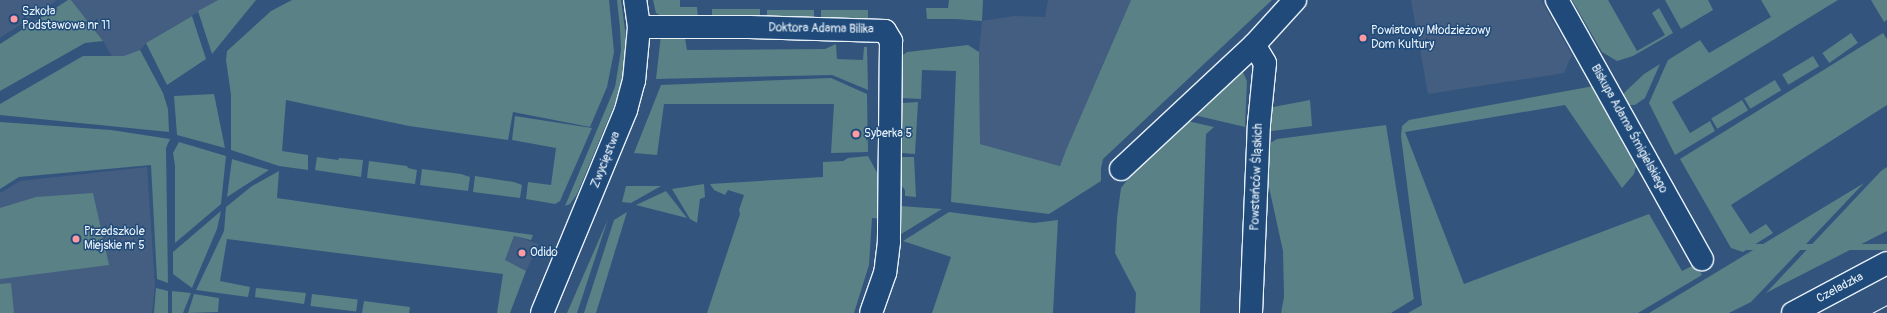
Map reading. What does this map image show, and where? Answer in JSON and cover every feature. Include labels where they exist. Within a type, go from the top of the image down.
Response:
[{"type":"street","name":"Zwycięstwa","points":[[542,313],[626,110],[634,81],[639,27],[635,0]]},
{"type":"street","points":[[1121,169],[1254,45],[1295,0]]},
{"type":"street","name":"Biskupa Adama Śmigielskiego","points":[[1557,0],[1702,258]]},
{"type":"street","name":"Doktora Adama Bilika","points":[[639,27],[748,27],[885,31],[891,41],[889,242],[885,273],[871,313]]},
{"type":"street","name":"Powstańców Śląskich","points":[[1251,313],[1259,124],[1265,63],[1254,45]]},
{"type":"street","name":"Czeladzka","points":[[1793,313],[1887,263]]},
{"type":"shaded area","name":"Szkoła Podstawowa nr 11","points":[[0,0],[55,0],[56,1],[0,38]]},
{"type":"shaded area","points":[[71,0],[218,0],[146,43],[140,50],[124,56],[112,56],[103,41]]},
{"type":"shaded area","points":[[1048,0],[1131,0],[1060,166],[980,144],[979,52],[982,21],[1014,16],[1045,17]]},
{"type":"shaded area","points":[[1411,0],[1541,0],[1572,55],[1564,73],[1428,94]]},
{"type":"shaded area","name":"Przedszkole Miejskie nr 5","points":[[147,167],[155,285],[152,313],[0,313],[0,193],[20,181]]},
{"type":"shaded area","name":"Odido","points":[[514,236],[539,244],[526,271],[505,260]]},
{"type":"green space","points":[[68,0],[71,0],[103,41],[85,43],[0,91],[0,44]]},
{"type":"green space","points":[[218,0],[256,0],[212,54],[198,11]]},
{"type":"green space","points":[[292,0],[609,0],[614,52],[607,87],[590,127],[513,112],[508,140],[409,126],[286,100],[282,151],[308,155],[308,170],[279,166],[231,150],[231,95],[226,60],[227,51],[271,11]]},
{"type":"green space","points":[[617,0],[621,0],[626,37],[625,67],[618,96],[577,194],[570,204],[565,206],[615,87],[621,50]]},
{"type":"green space","points":[[653,0],[680,0],[680,7],[697,7],[698,18],[665,18],[656,13]]},
{"type":"green space","points":[[949,0],[983,0],[982,21],[927,19],[926,8],[948,8]]},
{"type":"green space","points":[[1131,0],[1272,0],[1103,159],[1101,181],[1057,209],[1049,214],[951,202],[956,71],[922,70],[921,99],[901,98],[903,55],[907,52],[968,45],[979,52],[980,144],[1060,166]]},
{"type":"green space","points":[[1572,0],[1608,0],[1637,51],[1665,35],[1652,13],[1659,8],[1673,33],[1633,56],[1617,61],[1602,52]]},
{"type":"green space","points":[[1665,0],[1708,0],[1713,10],[1681,29]]},
{"type":"green space","points":[[1761,0],[1838,0],[1672,102],[1690,133],[1710,121],[1715,131],[1675,155],[1649,103],[1668,60],[1700,40],[1709,53],[1771,17]]},
{"type":"green space","points":[[1871,0],[1887,0],[1887,20],[1884,22]]},
{"type":"green space","points":[[712,9],[760,9],[760,18],[712,18]]},
{"type":"green space","points":[[767,10],[814,10],[814,19],[767,19]]},
{"type":"green space","points":[[821,10],[868,10],[868,19],[821,19]]},
{"type":"green space","points":[[192,16],[206,59],[167,85],[146,43]]},
{"type":"green space","points":[[684,32],[687,50],[825,49],[836,44],[837,59],[863,60],[864,47],[867,47],[868,90],[832,75],[656,79],[661,35]]},
{"type":"green space","points":[[1851,33],[1858,43],[1829,63],[1822,53]]},
{"type":"green space","points":[[1883,33],[1887,39],[1887,105],[1731,205],[1750,234],[1766,224],[1773,233],[1743,252],[1731,248],[1680,159]]},
{"type":"green space","points":[[140,50],[163,93],[168,109],[169,132],[0,115],[0,104],[83,56],[124,56]]},
{"type":"green space","points":[[1813,56],[1819,66],[1788,85],[1782,75]]},
{"type":"green space","points":[[1660,64],[1645,98],[1635,105],[1625,105],[1621,97],[1626,91],[1644,74]]},
{"type":"green space","points":[[1242,70],[1247,81],[1245,127],[1190,114]]},
{"type":"green space","points":[[831,78],[867,94],[868,152],[831,153],[834,104],[664,104],[657,155],[634,153],[661,85]]},
{"type":"green space","points":[[1775,80],[1781,90],[1750,109],[1744,99]]},
{"type":"green space","points":[[1594,86],[1637,162],[1634,174],[1622,188],[1565,105],[1405,132],[1464,284],[1649,214],[1682,271],[1696,264],[1702,275],[1638,313],[1408,313],[1422,305],[1401,136],[1402,126],[1409,120]]},
{"type":"green space","points":[[214,94],[225,148],[177,135],[174,96]]},
{"type":"green space","points":[[1310,100],[1312,126],[1265,132],[1268,111],[1273,107]]},
{"type":"green space","points":[[1742,100],[1748,110],[1717,129],[1711,119]]},
{"type":"green space","points":[[918,102],[915,154],[901,153],[902,103]]},
{"type":"green space","points":[[515,116],[592,128],[560,201],[555,204],[526,199],[528,182],[551,185],[556,148],[512,140]]},
{"type":"green space","points":[[1183,120],[1214,127],[1206,134],[1200,313],[1135,313],[1136,293],[1115,253],[1117,218],[1121,188],[1147,155]]},
{"type":"green space","points":[[0,122],[111,130],[170,139],[166,148],[168,283],[157,279],[151,165],[19,177],[0,189]]},
{"type":"green space","points":[[1386,125],[1414,299],[1391,313],[1281,313],[1284,297],[1283,251],[1267,178],[1264,147],[1277,139]]},
{"type":"green space","points":[[179,142],[226,156],[221,204],[175,243],[175,166],[173,153]]},
{"type":"green space","points":[[868,156],[880,178],[884,219],[872,218],[869,265],[854,313],[707,313],[740,214],[739,210],[744,195],[728,190],[725,195],[714,190],[710,184],[823,177],[823,162],[843,161],[848,158]]},
{"type":"green space","points":[[317,157],[338,160],[339,158],[363,160],[361,177],[315,170]]},
{"type":"green space","points":[[900,157],[914,157],[916,197],[905,196],[905,190],[899,183]]},
{"type":"green space","points":[[232,159],[269,170],[227,197]]},
{"type":"green space","points":[[369,161],[407,166],[408,168],[417,170],[415,184],[367,178]]},
{"type":"green space","points":[[1887,167],[1887,231],[1766,293],[1881,171]]},
{"type":"green space","points":[[422,169],[461,174],[470,177],[468,191],[420,185]]},
{"type":"green space","points":[[279,171],[277,198],[533,235],[531,240],[514,236],[505,260],[526,271],[510,313],[497,313],[503,274],[227,239],[220,281],[250,287],[248,297],[196,290],[224,231],[226,207],[252,186]]},
{"type":"green space","points":[[475,176],[514,182],[522,185],[520,198],[473,192]]},
{"type":"green space","points":[[1864,183],[1751,302],[1729,313],[1649,313]]},
{"type":"green space","points":[[704,184],[705,197],[700,199],[697,223],[690,219],[672,189]]},
{"type":"green space","points":[[626,186],[661,186],[631,203],[622,202]]},
{"type":"green space","points":[[666,191],[687,218],[636,205]]},
{"type":"green space","points":[[93,193],[109,265],[0,279],[0,208],[36,197]]},
{"type":"green space","points":[[900,206],[942,209],[898,236]]},
{"type":"green space","points":[[221,211],[217,229],[192,288],[173,274],[173,252]]},
{"type":"green space","points":[[627,212],[596,313],[584,313],[614,220]]},
{"type":"green space","points":[[949,212],[1034,223],[1058,220],[1053,313],[932,313],[951,257],[903,241]]},
{"type":"green space","points":[[608,219],[577,313],[567,313]]},
{"type":"green space","points":[[1736,244],[1887,244],[1887,250],[1736,250]]},
{"type":"green space","points":[[11,283],[14,313],[0,313],[0,284]]},
{"type":"green space","points":[[156,288],[168,291],[168,313],[154,313]]},
{"type":"green space","points":[[256,288],[306,293],[304,304],[255,297]]},
{"type":"green space","points":[[172,291],[191,293],[183,313],[172,313]]},
{"type":"green space","points":[[194,294],[219,298],[218,312],[188,313]]},
{"type":"green space","points":[[312,294],[358,300],[356,312],[311,306]]},
{"type":"green space","points":[[364,301],[410,307],[409,313],[362,313]]},
{"type":"tram line","points":[[1872,313],[1887,305]]},
{"type":"place","name":"Szkoła Podstawowa nr 11","points":[[14,19]]},
{"type":"place","name":"Powiatowy Młodzieżowy Dom Kultury","points":[[1363,38]]},
{"type":"place","name":"Syberka 5","points":[[856,134]]},
{"type":"place","name":"Przedszkole Miejskie nr 5","points":[[76,239]]},
{"type":"place","name":"Odido","points":[[522,253]]}]
